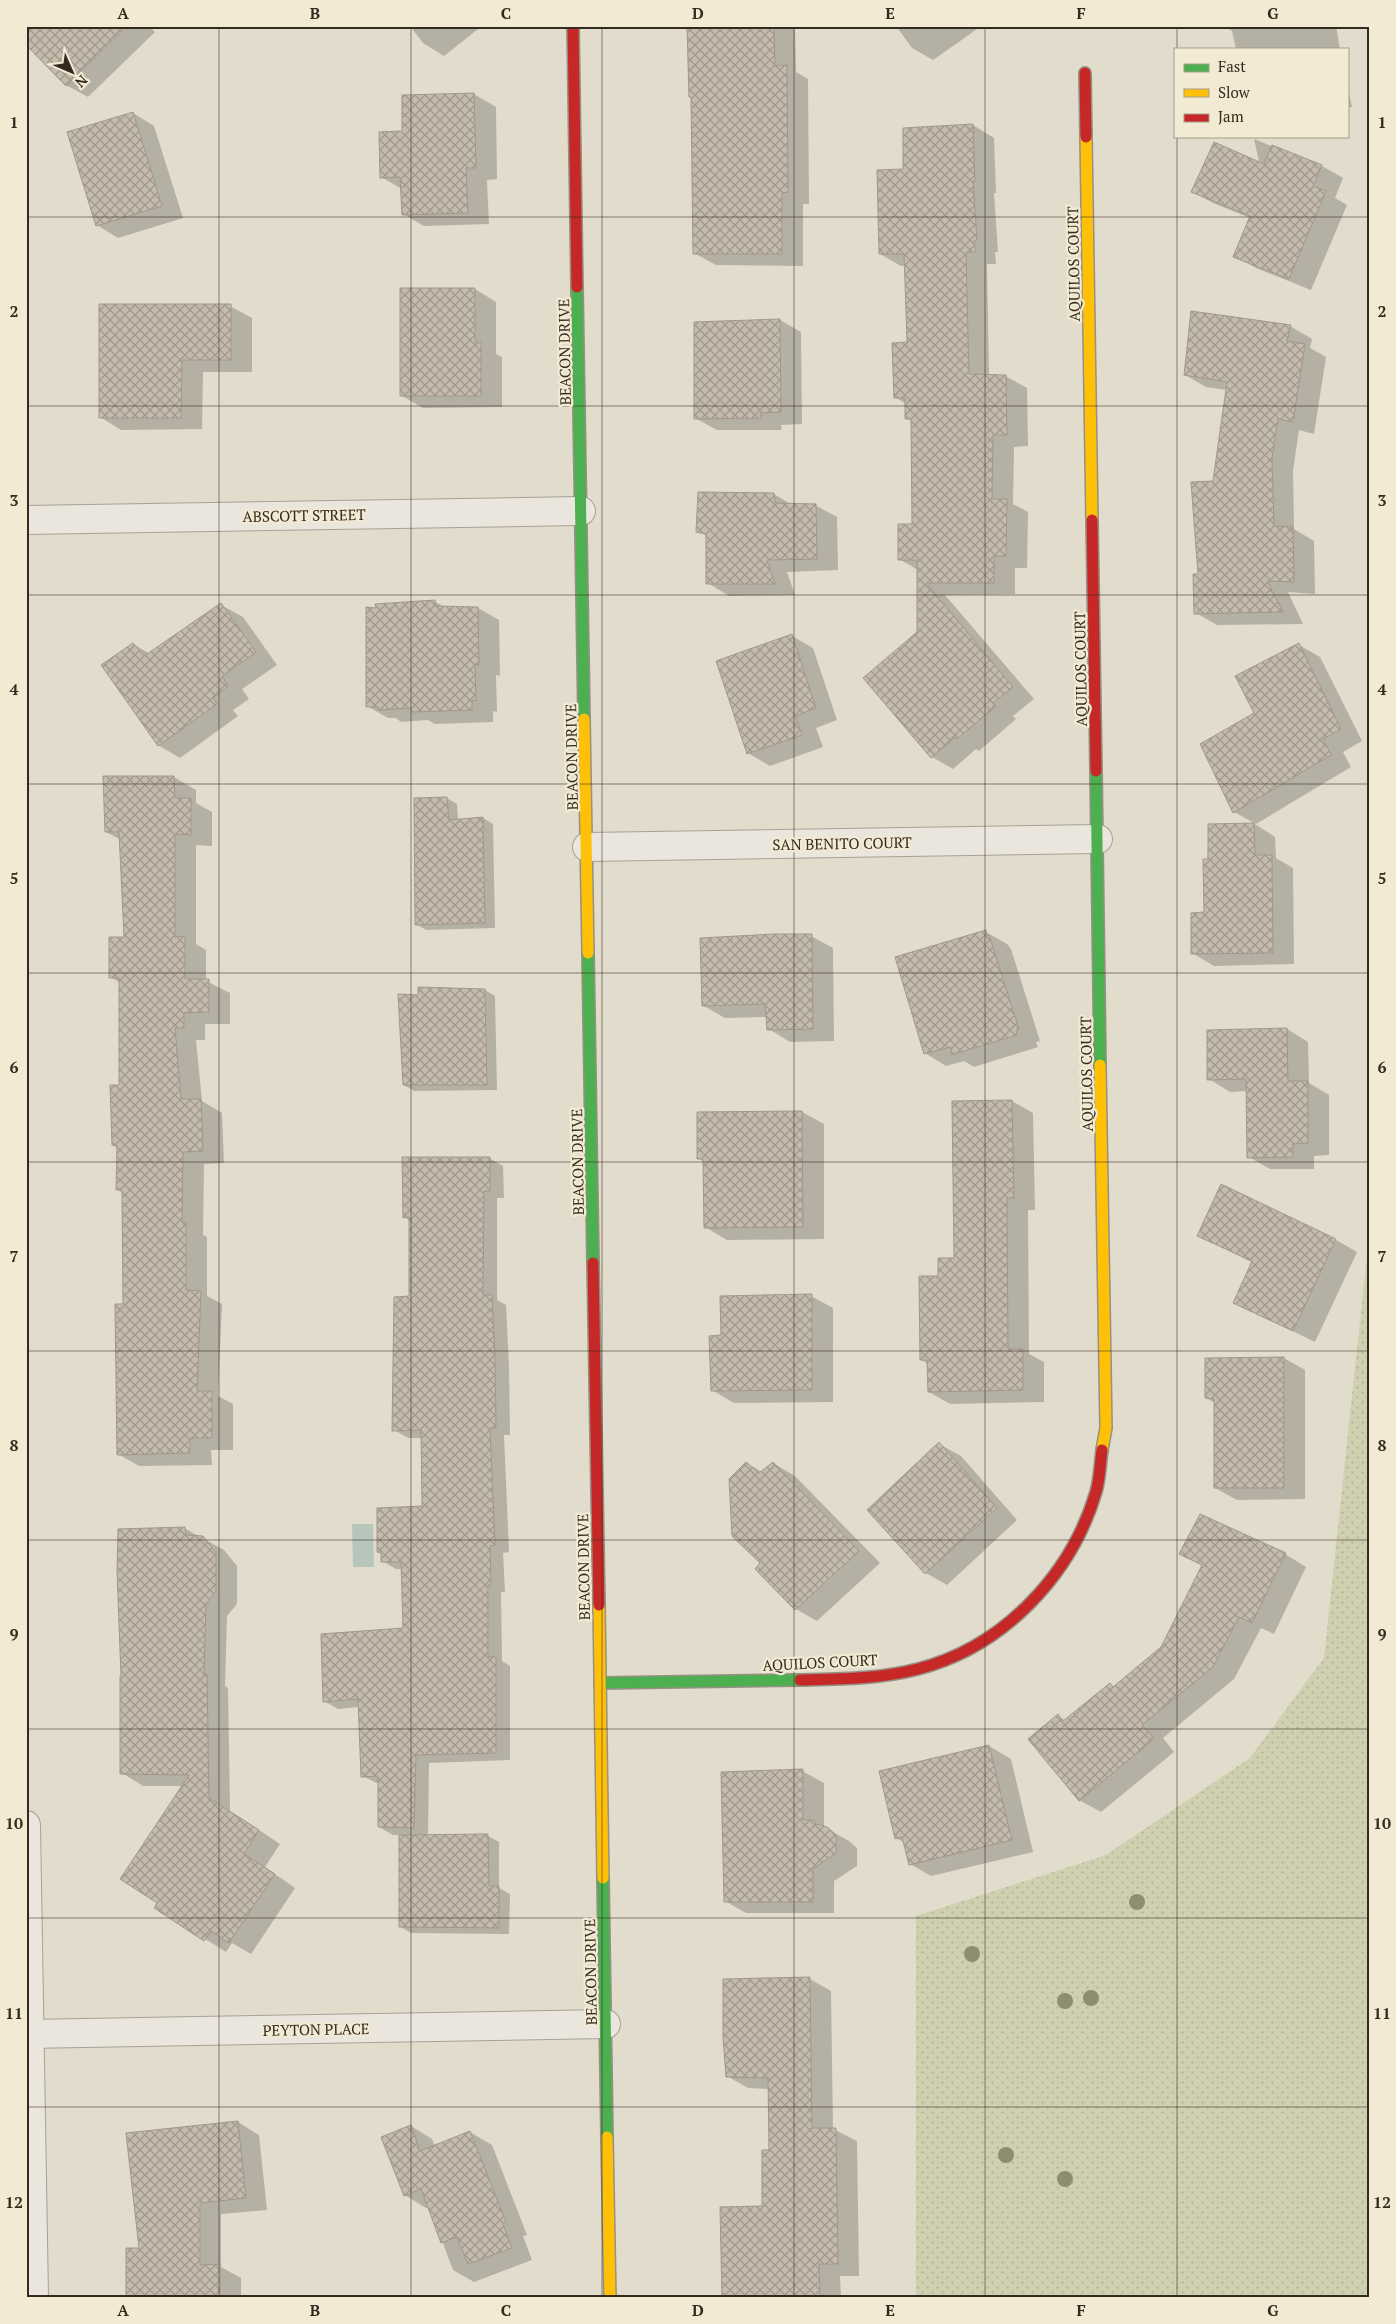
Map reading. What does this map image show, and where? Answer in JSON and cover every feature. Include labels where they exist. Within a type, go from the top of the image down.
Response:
[{"type":"street","name":"BEACON DRIVE","points":[[574,26],[610,2298]]},
{"type":"street","name":"AQUILOS COURT","points":[[600,1683],[860,1679],[918,1669],[965,1651],[1007,1624],[1043,1590],[1072,1550],[1096,1491],[1106,1428],[1085,73]]},
{"type":"street","name":"ABSCOTT STREET","points":[[26,520],[581,510]]},
{"type":"street","name":"SAN BENITO COURT","points":[[587,847],[1098,839]]},
{"type":"street","points":[[26,1825],[28,2034],[34,2298]]},
{"type":"street","name":"PEYTON PLACE","points":[[28,2034],[606,2024]]},
{"type":"green space","points":[[1370,1228],[1370,2298],[916,2298],[916,1916],[1106,1855],[1250,1758],[1324,1658]]},
{"type":"shaded area","points":[[352,1524],[373,1524],[374,1567],[353,1567]]},
{"type":"building","points":[[26,26],[127,26],[66,86],[26,45]]},
{"type":"building","points":[[687,26],[774,26],[775,66],[787,65],[788,192],[782,193],[782,254],[693,254],[691,97],[689,97]]},
{"type":"building","points":[[474,93],[476,168],[466,168],[468,213],[402,215],[400,177],[380,178],[379,132],[402,131],[402,95]]},
{"type":"building","points":[[133,112],[162,206],[96,226],[67,132]]},
{"type":"building","points":[[973,124],[975,181],[973,181],[977,240],[974,241],[976,252],[966,252],[969,374],[1006,375],[1007,435],[993,435],[992,499],[1007,499],[1006,556],[994,556],[994,583],[926,583],[1013,687],[993,703],[996,706],[931,758],[863,678],[917,632],[917,560],[898,560],[898,524],[912,524],[911,419],[905,419],[905,398],[894,398],[892,343],[907,342],[904,254],[879,254],[877,170],[903,169],[903,128]]},
{"type":"building","points":[[1214,142],[1264,164],[1272,145],[1322,165],[1313,186],[1326,191],[1289,279],[1233,257],[1250,216],[1191,192]]},
{"type":"building","points":[[400,288],[475,288],[475,343],[481,343],[481,396],[400,396]]},
{"type":"building","points":[[99,304],[231,304],[231,360],[182,360],[181,418],[99,418]]},
{"type":"building","points":[[1191,311],[1291,325],[1287,341],[1305,344],[1293,422],[1278,419],[1272,458],[1274,526],[1293,527],[1294,582],[1267,581],[1283,612],[1194,614],[1193,574],[1198,574],[1191,482],[1213,481],[1227,382],[1184,375]]},
{"type":"building","points":[[780,319],[781,412],[760,413],[761,418],[694,419],[694,322]]},
{"type":"building","points":[[698,492],[774,493],[775,503],[816,504],[817,559],[767,560],[775,584],[706,584],[706,534],[696,532]]},
{"type":"building","points":[[435,600],[436,606],[478,607],[479,665],[475,664],[476,701],[472,700],[472,710],[412,712],[411,708],[379,710],[378,707],[366,707],[366,607],[376,608],[375,604]]},
{"type":"building","points":[[221,603],[256,652],[222,676],[228,686],[213,698],[217,704],[158,746],[101,665],[133,643],[144,656]]},
{"type":"building","points":[[792,634],[816,708],[795,716],[802,735],[747,754],[716,661]]},
{"type":"building","points":[[1299,643],[1341,729],[1323,739],[1331,755],[1233,813],[1200,744],[1254,713],[1235,676]]},
{"type":"building","points":[[103,776],[174,776],[175,798],[191,798],[191,835],[175,834],[175,937],[185,936],[185,979],[209,979],[209,1012],[184,1013],[184,1028],[175,1028],[181,1099],[201,1099],[203,1151],[183,1152],[182,1223],[186,1223],[186,1290],[201,1291],[197,1391],[212,1391],[212,1438],[190,1438],[190,1453],[117,1455],[115,1304],[123,1304],[122,1190],[116,1190],[117,1146],[112,1145],[110,1085],[119,1085],[119,978],[109,978],[109,937],[124,937],[119,832],[105,832]]},
{"type":"building","points":[[447,797],[449,820],[483,817],[485,923],[415,925],[414,798]]},
{"type":"building","points":[[1254,823],[1255,855],[1272,855],[1273,953],[1191,954],[1191,913],[1204,912],[1203,859],[1208,859],[1208,824]]},
{"type":"building","points":[[986,930],[1019,1029],[1016,1030],[1017,1035],[951,1055],[951,1047],[924,1054],[895,957]]},
{"type":"building","points":[[812,934],[813,1029],[767,1030],[765,1004],[702,1006],[700,938]]},
{"type":"building","points":[[418,987],[485,989],[487,1085],[403,1085],[398,994],[418,995]]},
{"type":"building","points":[[1287,1028],[1288,1081],[1308,1081],[1308,1143],[1293,1144],[1293,1157],[1247,1158],[1246,1079],[1207,1080],[1207,1030]]},
{"type":"building","points":[[1012,1100],[1014,1198],[1007,1198],[1008,1349],[1023,1349],[1023,1390],[928,1392],[927,1360],[920,1360],[919,1276],[938,1276],[938,1258],[954,1258],[952,1101]]},
{"type":"building","points":[[802,1111],[803,1227],[704,1228],[703,1159],[697,1159],[697,1112]]},
{"type":"building","points":[[402,1157],[490,1157],[490,1191],[484,1191],[483,1295],[492,1295],[495,1358],[496,1428],[490,1428],[495,1545],[490,1546],[491,1585],[488,1585],[488,1657],[496,1657],[496,1753],[416,1755],[414,1828],[378,1827],[378,1776],[361,1777],[358,1699],[323,1702],[321,1634],[403,1628],[401,1562],[381,1562],[381,1553],[377,1552],[377,1508],[422,1506],[421,1430],[392,1431],[394,1297],[409,1296],[409,1217],[403,1218]]},
{"type":"building","points":[[1221,1184],[1336,1239],[1293,1331],[1233,1303],[1252,1261],[1197,1236]]},
{"type":"building","points":[[812,1294],[812,1390],[711,1391],[709,1336],[721,1335],[720,1296]]},
{"type":"building","points":[[1284,1357],[1284,1488],[1214,1488],[1214,1399],[1205,1398],[1205,1358]]},
{"type":"building","points":[[939,1442],[997,1508],[925,1574],[867,1510]]},
{"type":"building","points":[[746,1462],[759,1473],[773,1462],[859,1551],[795,1610],[755,1569],[760,1563],[732,1536],[729,1479]]},
{"type":"building","points":[[1200,1514],[1286,1553],[1252,1623],[1239,1617],[1213,1667],[1142,1725],[1154,1739],[1079,1801],[1028,1739],[1058,1714],[1063,1721],[1110,1683],[1113,1687],[1161,1647],[1202,1565],[1179,1554]]},
{"type":"building","points":[[185,1527],[186,1535],[203,1536],[216,1553],[216,1591],[206,1604],[204,1674],[207,1674],[209,1798],[259,1830],[244,1854],[275,1874],[229,1943],[211,1931],[204,1941],[154,1908],[157,1903],[120,1879],[189,1775],[120,1774],[121,1676],[117,1571],[118,1529]]},
{"type":"building","points":[[989,1745],[1012,1840],[909,1865],[902,1837],[895,1839],[879,1771]]},
{"type":"building","points":[[803,1769],[803,1820],[814,1820],[816,1824],[827,1827],[836,1835],[836,1853],[813,1869],[813,1902],[724,1902],[721,1772]]},
{"type":"building","points":[[488,1834],[489,1886],[499,1886],[499,1928],[399,1927],[399,1835]]},
{"type":"building","points":[[810,1977],[812,2128],[836,2128],[838,2264],[819,2264],[820,2298],[722,2298],[720,2207],[762,2206],[762,2150],[769,2150],[768,2078],[726,2077],[723,2037],[723,1979]]},
{"type":"building","points":[[238,2121],[246,2198],[200,2203],[200,2265],[220,2264],[220,2298],[126,2298],[126,2248],[139,2248],[126,2133]]},
{"type":"building","points":[[411,2125],[420,2151],[470,2131],[506,2222],[503,2224],[512,2248],[468,2264],[457,2237],[441,2243],[421,2189],[404,2196],[381,2137]]},
{"type":"traffic: fast","points":[[577,287],[584,719]]},
{"type":"traffic: fast","points":[[1096,771],[1100,1065]]},
{"type":"traffic: fast","points":[[588,953],[593,1263]]},
{"type":"traffic: fast","points":[[600,1683],[800,1680]]},
{"type":"traffic: fast","points":[[603,1878],[607,2137]]},
{"type":"traffic: slow","points":[[1086,137],[1092,520]]},
{"type":"traffic: slow","points":[[584,719],[588,953]]},
{"type":"traffic: slow","points":[[1100,1065],[1106,1428],[1102,1450]]},
{"type":"traffic: slow","points":[[599,1605],[603,1878]]},
{"type":"traffic: slow","points":[[607,2137],[610,2298]]},
{"type":"traffic: jam","points":[[573,26],[577,287]]},
{"type":"traffic: jam","points":[[1085,73],[1086,137]]},
{"type":"traffic: jam","points":[[1092,520],[1096,771]]},
{"type":"traffic: jam","points":[[593,1263],[599,1605]]},
{"type":"traffic: jam","points":[[800,1680],[874,1677],[918,1669],[949,1659],[978,1644],[1005,1625],[1030,1604],[1070,1552],[1085,1523],[1096,1492],[1102,1450]]}]
